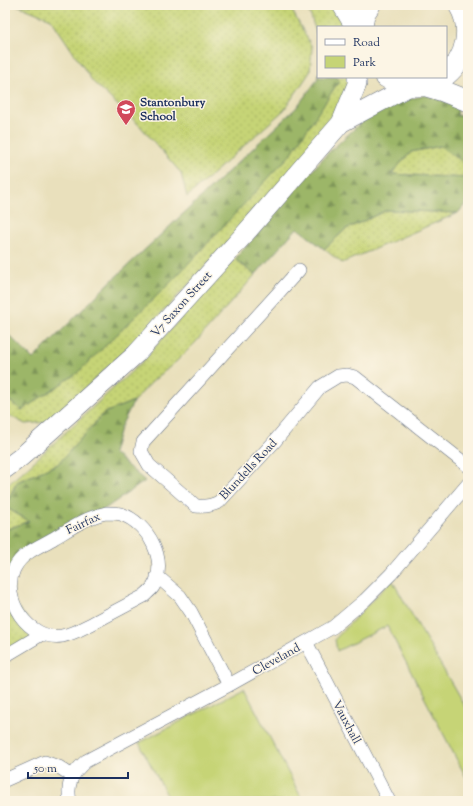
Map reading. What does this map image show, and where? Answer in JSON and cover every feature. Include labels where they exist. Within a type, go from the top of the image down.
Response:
[{"type":"main road","points":[[343,5],[355,26]]},
{"type":"main road","points":[[362,26],[364,14],[370,5]]},
{"type":"main road","points":[[447,74],[454,68],[463,54],[467,30],[462,10],[459,5]]},
{"type":"main road","points":[[387,78],[393,82],[443,91],[468,101]]},
{"type":"main road","points":[[417,86],[440,80],[442,78]]},
{"type":"street","name":"V7 Saxon Street","points":[[5,469],[21,457],[136,354],[242,237],[341,123],[357,84],[358,78]]},
{"type":"street","name":"V7 Saxon Street","points":[[341,123],[417,86]]},
{"type":"street","name":"Blundells Road","points":[[299,270],[143,442],[141,451],[149,465],[196,506],[213,506],[219,502],[275,441],[320,387],[338,376],[347,375],[361,382],[468,466]]},
{"type":"street","name":"Cleveland","points":[[72,776],[75,771],[86,761],[229,685],[333,627],[365,600],[391,574],[468,484]]},
{"type":"street","name":"Fairfax","points":[[106,513],[120,514],[129,518],[140,526],[151,539],[156,551],[158,566],[157,576],[153,587],[144,596],[72,634],[54,637],[42,634],[25,624],[11,600],[7,577],[20,560],[28,553],[80,522],[98,514],[106,513]]},
{"type":"street","points":[[157,576],[180,596],[191,612],[229,685]]},
{"type":"street","points":[[5,656],[42,634]]},
{"type":"street","name":"Vauxhall","points":[[306,642],[389,801]]},
{"type":"street","points":[[5,780],[45,762],[59,767],[72,776],[70,781],[70,801]]},
{"type":"green space","points":[[17,5],[289,5],[312,47],[310,72],[284,110],[187,197],[181,173],[140,126],[93,82],[51,19]]},
{"type":"green space","points":[[301,5],[343,5],[355,26],[317,26],[317,35],[310,14]]},
{"type":"green space","points":[[317,78],[338,78],[339,81],[291,154],[171,282],[76,374],[22,410],[5,398],[5,331],[33,359],[106,286],[296,108]]},
{"type":"green space","points":[[338,78],[357,78],[341,123],[131,345],[49,422],[25,424],[5,413],[5,398],[22,410],[339,81]]},
{"type":"green space","points":[[426,95],[459,106],[457,115],[468,118],[468,168],[459,159],[440,146],[411,152],[391,174],[468,178],[468,201],[458,213],[387,210],[346,229],[324,249],[297,228],[255,275],[235,259],[326,155],[366,118],[397,102]]},
{"type":"green space","points":[[441,146],[459,159],[468,168],[468,178],[390,174],[411,152]]},
{"type":"green space","points":[[387,210],[458,213],[342,263],[324,249],[346,229]]},
{"type":"green space","points":[[235,259],[255,275],[195,343],[178,360],[153,381],[134,401],[104,413],[58,464],[17,482],[5,505],[5,487],[143,361],[199,297]]},
{"type":"green space","points":[[134,401],[120,428],[113,453],[145,481],[93,517],[37,548],[9,578],[5,577],[5,530],[29,521],[5,507],[17,482],[58,464],[104,413]]},
{"type":"green space","points":[[5,507],[29,521],[5,530]]},
{"type":"green space","points":[[5,577],[9,578],[11,600],[42,634],[5,656]]},
{"type":"green space","points":[[392,580],[468,712],[468,781],[387,626],[337,651],[335,639]]},
{"type":"green space","points":[[244,688],[303,801],[170,801],[139,743]]},
{"type":"place","name":"Stantonbury School","points":[[126,126]]}]
